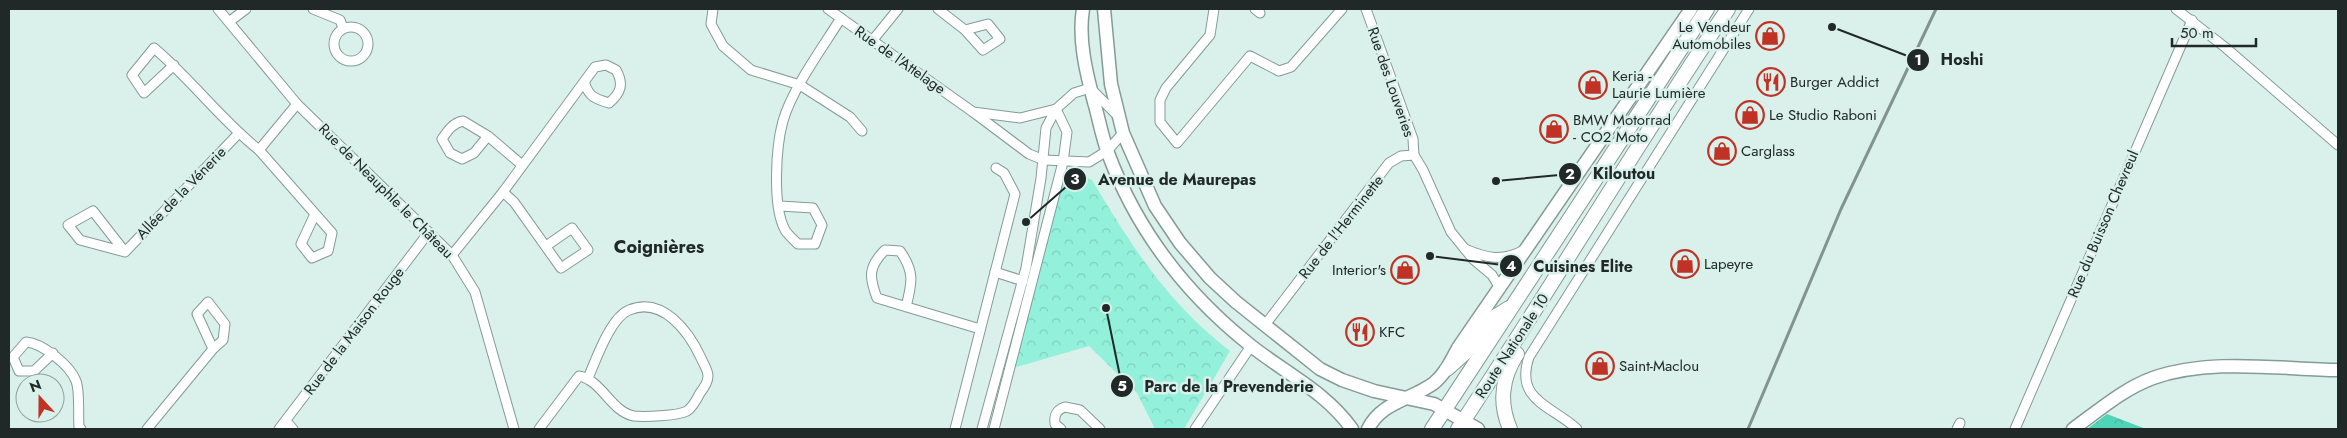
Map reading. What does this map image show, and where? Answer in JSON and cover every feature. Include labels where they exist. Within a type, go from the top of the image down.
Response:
[{"type":"main road","points":[[1432,429],[1707,9]]},
{"type":"main road","name":"Route Nationale 10","points":[[1461,425],[1663,106],[1728,9]]},
{"type":"main road","points":[[1447,369],[1465,353],[1491,319],[1512,306]]},
{"type":"main road","points":[[1510,429],[1503,413],[1504,381],[1511,363],[1527,339],[1529,320]]},
{"type":"street","name":"Rue de Neauphle le Château","points":[[218,9],[297,104],[452,255],[475,292],[514,429]]},
{"type":"street","points":[[224,9],[230,22],[246,9]]},
{"type":"street","points":[[313,9],[340,20],[344,28]]},
{"type":"street","points":[[713,9],[711,24],[723,46],[751,70],[800,85],[850,117],[862,130]]},
{"type":"street","name":"Rue de l'Attelage","points":[[828,9],[1029,154],[1044,160],[1089,162],[1107,151],[1123,133]]},
{"type":"street","points":[[872,41],[898,9]]},
{"type":"street","points":[[938,9],[964,30]]},
{"type":"street","points":[[1083,9],[1083,48],[1090,88],[1107,151],[1138,221],[1164,259],[1203,304],[1251,346],[1318,393],[1335,408],[1352,429]]},
{"type":"street","points":[[1104,9],[1111,84],[1117,115],[1123,133],[1155,206],[1180,243],[1210,278],[1320,369],[1342,380],[1374,391],[1434,404],[1445,410],[1461,425],[1478,429]]},
{"type":"street","points":[[1214,9],[1210,35],[1166,88],[1160,100],[1160,122],[1177,143],[1250,56],[1279,71],[1292,67],[1342,9]]},
{"type":"street","name":"Rue des Louveries","points":[[1366,9],[1413,139],[1414,155]]},
{"type":"street","points":[[1368,429],[1382,410],[1435,382],[1447,369],[1458,348],[1691,9]]},
{"type":"street","points":[[1576,429],[1534,398],[1525,380],[1525,369],[1529,357],[1749,9]]},
{"type":"street","points":[[2176,9],[2192,20],[2338,145]]},
{"type":"street","points":[[780,206],[813,208],[822,225],[815,244],[798,244],[785,230],[780,206],[775,181],[783,120],[800,85],[842,18]]},
{"type":"street","name":"Rue du Buisson Chevreul","points":[[2015,429],[2192,20]]},
{"type":"street","name":"Allée de la Vénerie","points":[[174,65],[144,94],[132,76],[154,48],[174,65],[238,134],[259,150],[332,233],[328,251],[312,258],[302,244],[315,214]]},
{"type":"street","points":[[452,255],[503,192],[566,104],[585,84],[589,74],[595,67],[606,65],[616,70],[622,85],[620,92],[609,103],[596,99],[588,93],[585,84]]},
{"type":"street","points":[[1090,88],[1117,115]]},
{"type":"street","name":"Rue de l'Attelage","points":[[973,112],[1020,118],[1056,109],[1074,93],[1090,88]]},
{"type":"street","points":[[259,150],[297,104]]},
{"type":"street","points":[[982,429],[1022,281],[1044,160],[1046,128],[1056,109]]},
{"type":"street","points":[[994,429],[1063,162],[1067,132],[1056,109]]},
{"type":"street","points":[[488,136],[474,153],[462,159],[450,153],[442,139],[456,122],[463,120],[488,136],[522,165]]},
{"type":"street","name":"Allée de la Vénerie","points":[[124,252],[238,134]]},
{"type":"street","points":[[1414,155],[1423,170],[1444,222],[1473,259],[1492,275],[1500,288]]},
{"type":"street","name":"Rue de l'Herminette","points":[[1265,325],[1389,163],[1401,156],[1414,155]]},
{"type":"street","points":[[955,429],[1015,194],[1004,173],[996,168]]},
{"type":"street","points":[[503,192],[514,202],[561,268],[588,250],[572,228],[546,246]]},
{"type":"street","name":"Allée de la Vénerie","points":[[93,211],[124,252],[80,240],[68,226],[93,211]]},
{"type":"street","name":"Rue de la Maison Rouge","points":[[279,429],[430,232]]},
{"type":"street","points":[[1464,248],[1482,256],[1497,259],[1513,256],[1526,249]]},
{"type":"street","points":[[906,307],[911,284],[910,266],[900,250],[885,250],[875,260],[870,279],[877,298],[980,330]]},
{"type":"street","points":[[995,272],[1022,281]]},
{"type":"street","points":[[146,429],[213,349],[223,340],[225,324],[208,302],[197,314],[213,349]]},
{"type":"street","points":[[539,429],[579,376],[588,378],[616,406],[632,416],[678,414],[686,411],[692,406],[702,390],[708,375],[691,337],[678,322],[660,311],[642,308],[628,310],[619,318],[608,333],[588,378]]},
{"type":"street","points":[[1195,429],[1251,346]]},
{"type":"street","points":[[53,353],[76,380],[79,427],[81,429]]},
{"type":"street","points":[[2073,429],[2123,393],[2152,378],[2177,372],[2236,367],[2338,370]]},
{"type":"street","points":[[1061,429],[1055,424],[1054,419],[1060,408],[1065,407],[1080,410],[1096,426],[1085,429]]},
{"type":"street","points":[[286,420],[293,429]]},
{"type":"green space","points":[[1082,175],[1092,180],[1137,251],[1169,293],[1187,313],[1230,351],[1184,429],[1155,429],[1137,393],[1089,346],[1013,368],[1062,184],[1070,178]]},
{"type":"green space","points":[[2107,414],[2146,429],[2087,429]]},
{"type":"railway","points":[[1748,429],[1841,209],[1936,9]]},
{"type":"place","name":"Hoshi","points":[[1832,27]]},
{"type":"place","name":"Le Vendeur Automobiles","points":[[1770,36]]},
{"type":"place","name":"Burger Addict","points":[[1771,82]]},
{"type":"place","name":"Keria - Laurie Lumière","points":[[1593,85]]},
{"type":"place","name":"Le Studio Raboni","points":[[1750,115]]},
{"type":"place","name":"BMW Motorrad - CO2 Moto","points":[[1554,129]]},
{"type":"place","name":"Carglass","points":[[1722,151]]},
{"type":"place","name":"Kiloutou","points":[[1496,181]]},
{"type":"place","name":"Avenue de Maurepas","points":[[1026,222]]},
{"type":"place","name":"Cuisines Elite","points":[[1430,256]]},
{"type":"place","name":"Lapeyre","points":[[1685,264]]},
{"type":"place","name":"Interior's","points":[[1405,270]]},
{"type":"place","name":"Parc de la Prevenderie","points":[[1106,308]]},
{"type":"place","name":"KFC","points":[[1360,332]]},
{"type":"place","name":"Saint-Maclou","points":[[1600,366]]},
{"type":"district","name":"Coignières","points":[[659,247]]}]
